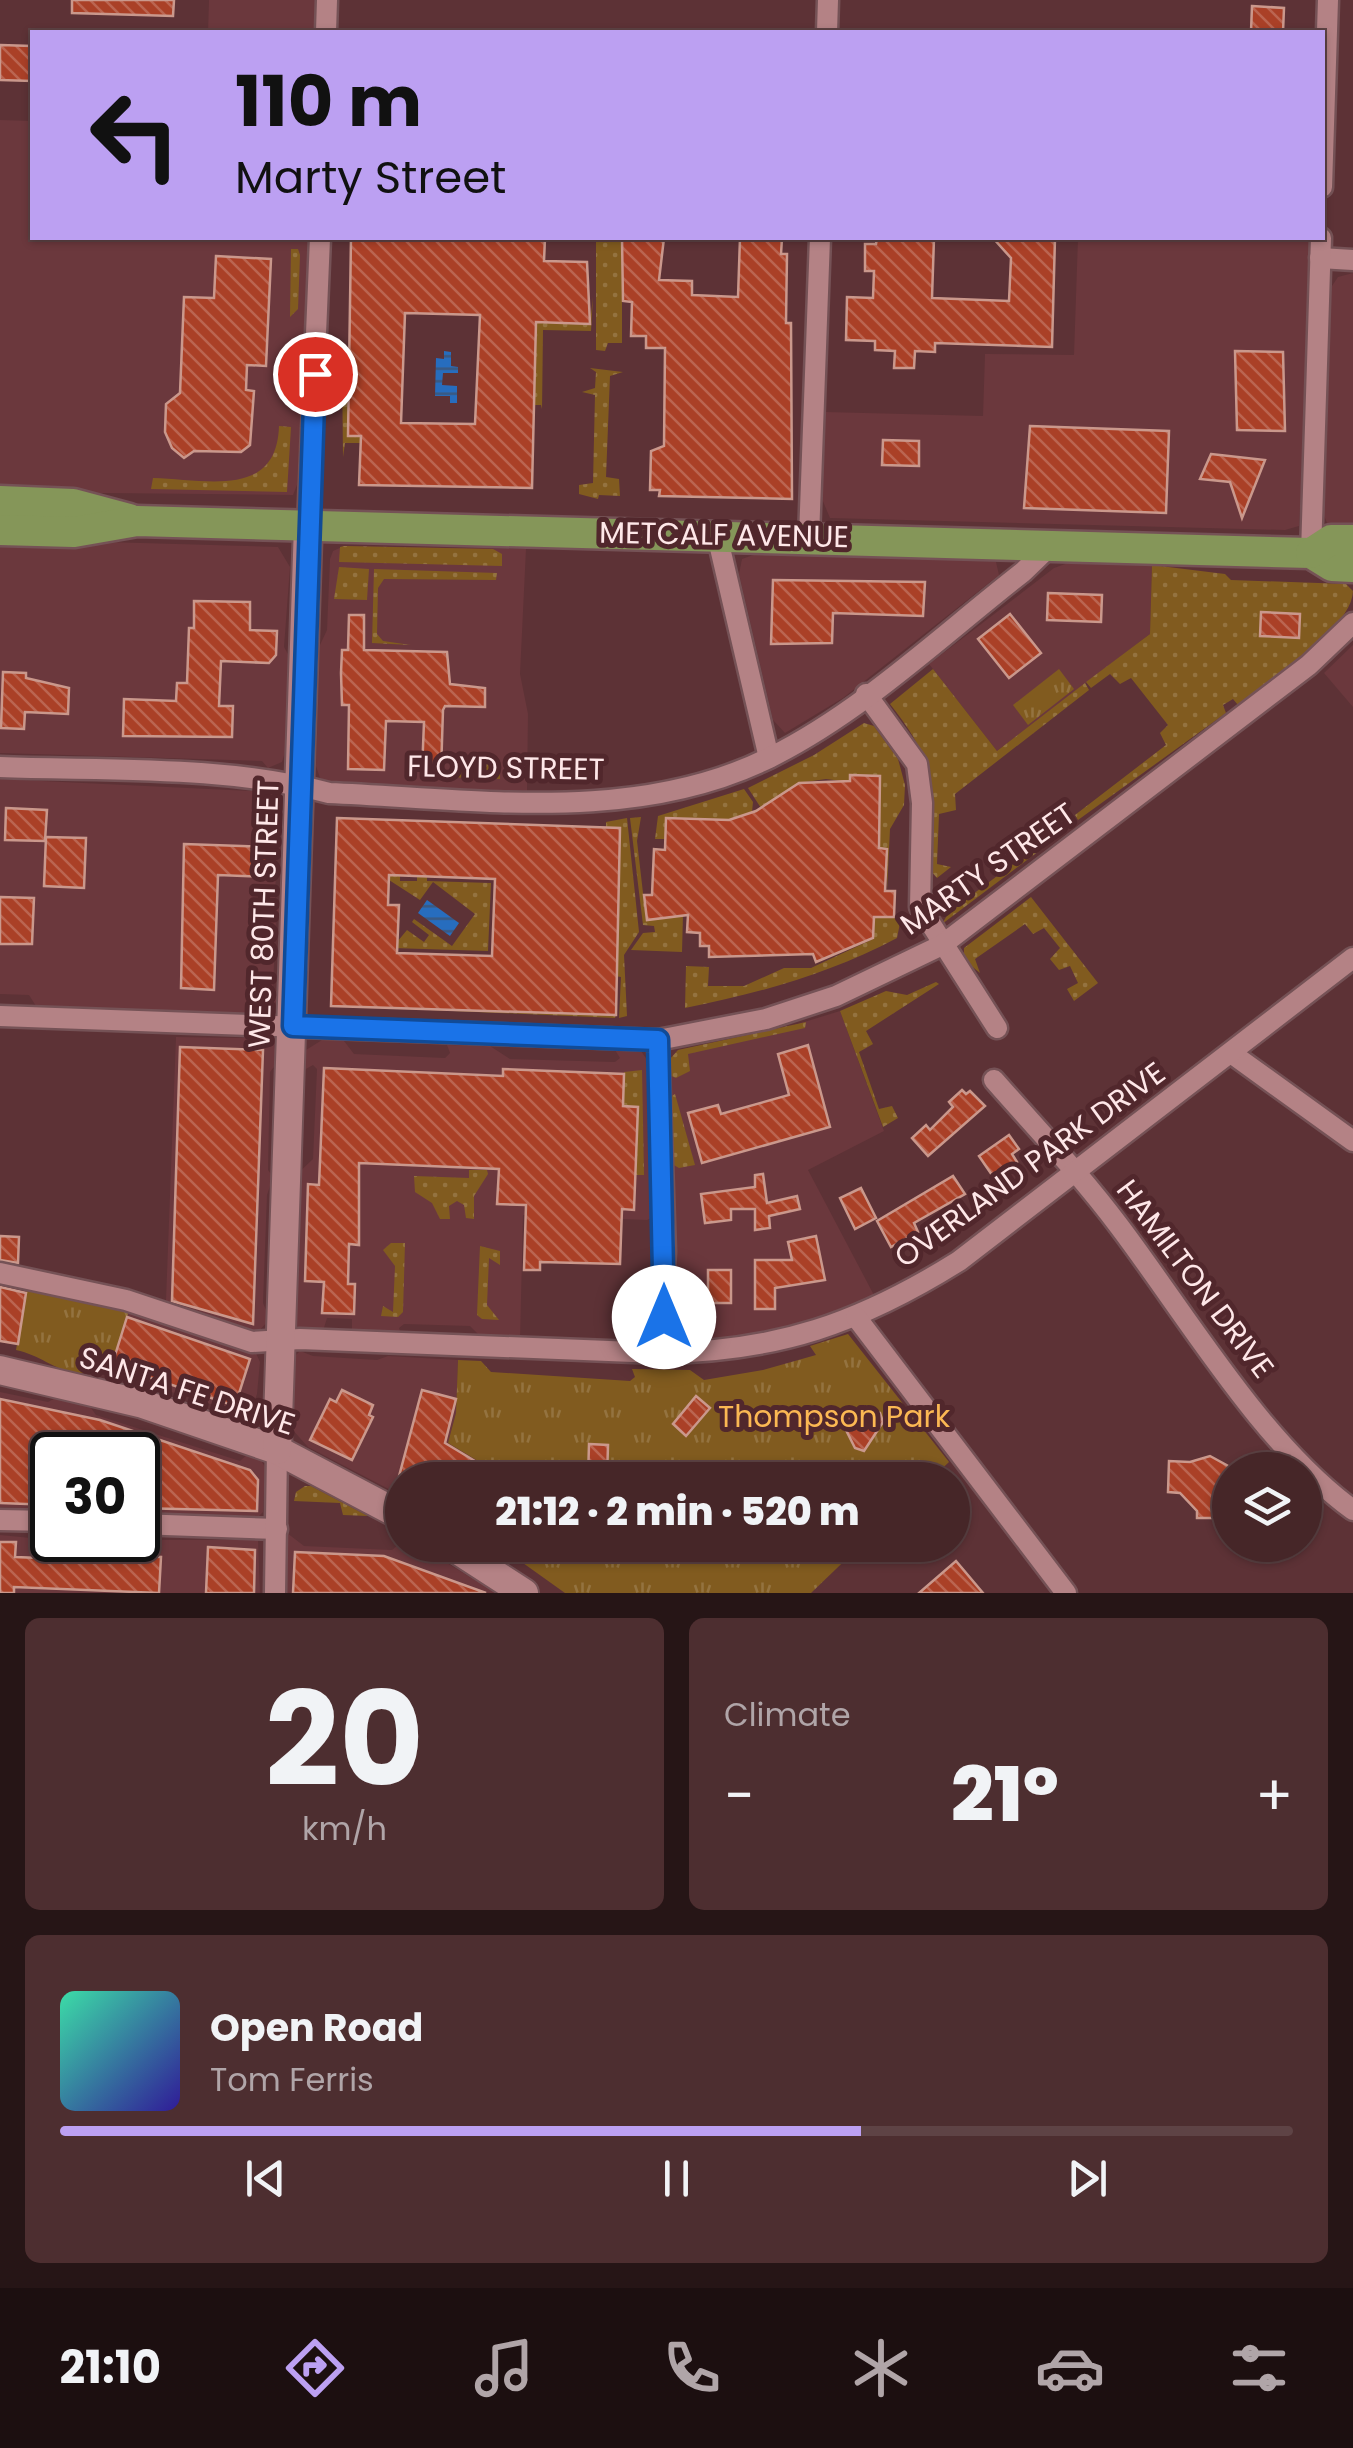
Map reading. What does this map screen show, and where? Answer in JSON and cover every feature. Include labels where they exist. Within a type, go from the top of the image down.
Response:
[{"type":"main road","name":"METCALF AVENUE","points":[[0,501],[73,504],[137,521]]},
{"type":"main road","name":"METCALF AVENUE","points":[[0,530],[74,532],[137,521],[810,537],[1312,553],[1332,566],[1353,567]]},
{"type":"main road","name":"METCALF AVENUE","points":[[1312,553],[1331,540],[1353,540]]},
{"type":"street","points":[[326,30],[328,0]]},
{"type":"street","points":[[827,30],[828,0]]},
{"type":"street","points":[[1325,94],[1328,0]]},
{"type":"street","name":"WEST 80TH STREET","points":[[275,1593],[279,1341],[320,240]]},
{"type":"street","points":[[810,537],[820,240]]},
{"type":"street","points":[[1312,553],[1321,248],[1353,260]]},
{"type":"street","points":[[717,535],[769,758]]},
{"type":"street","name":"FLOYD STREET","points":[[0,767],[187,774],[300,785],[329,793],[597,801],[667,792],[769,758],[816,731],[1053,544]]},
{"type":"street","name":"MARTY STREET","points":[[0,1016],[658,1040],[801,1009],[942,945],[1309,666],[1353,624]]},
{"type":"street","points":[[866,694],[917,764],[922,803],[920,908],[997,1028]]},
{"type":"street","name":"OVERLAND PARK DRIVE","points":[[0,1273],[126,1300],[252,1342],[659,1353],[757,1346],[856,1317],[898,1299],[959,1261],[1353,958]]},
{"type":"street","points":[[658,1040],[665,1252],[659,1353]]},
{"type":"street","points":[[1230,1053],[1353,1141]]},
{"type":"street","name":"HAMILTON DRIVE","points":[[994,1080],[1076,1172],[1270,1428],[1308,1473],[1353,1510]]},
{"type":"street","points":[[856,1317],[1066,1593]]},
{"type":"street","name":"SANTA FE DRIVE","points":[[0,1370],[143,1404],[278,1450],[385,1507]]},
{"type":"street","points":[[0,1520],[30,1521]]},
{"type":"street","points":[[160,1525],[277,1529]]},
{"type":"street","points":[[476,1562],[524,1593]]},
{"type":"shaded area","points":[[209,0],[318,0],[317,30],[208,30]]},
{"type":"shaded area","points":[[0,120],[30,121],[30,240],[310,240],[297,485],[293,495],[0,492]]},
{"type":"shaded area","points":[[1078,240],[1315,240],[1299,526],[1285,530],[830,518],[822,499],[825,412],[983,416],[985,354],[1074,355]]},
{"type":"shaded area","points":[[1353,273],[1353,529],[1328,525],[1322,511],[1330,289],[1338,277]]},
{"type":"shaded area","points":[[0,539],[278,547],[290,567],[284,647],[289,656],[286,749],[282,762],[268,768],[262,761],[0,753]]},
{"type":"shaded area","points":[[344,546],[526,549],[520,674],[528,714],[527,791],[331,784],[320,778],[316,766],[320,645],[327,630],[330,559],[333,551]]},
{"type":"shaded area","points":[[756,554],[990,561],[996,562],[999,575],[843,698],[785,733],[773,720],[739,574],[742,559]]},
{"type":"shaded area","points":[[1071,562],[1152,565],[1150,634],[997,751],[929,664],[1054,568]]},
{"type":"shaded area","points":[[1353,645],[1353,707],[1324,673]]},
{"type":"shaded area","points":[[0,779],[270,792],[278,804],[275,901],[280,910],[276,919],[273,987],[279,994],[273,1008],[260,1014],[36,1006],[29,995],[0,994]]},
{"type":"shaded area","points":[[840,1011],[884,1131],[808,1170],[876,1299],[784,1333],[679,1344],[673,1322],[670,1059],[678,1050],[759,1036]]},
{"type":"shaded area","points":[[252,1033],[274,1041],[277,1063],[270,1072],[268,1170],[273,1177],[267,1195],[263,1303],[270,1319],[256,1334],[168,1306],[166,1300],[176,1037],[243,1038]]},
{"type":"shaded area","points":[[322,1040],[344,1041],[354,1054],[445,1058],[450,1053],[447,1045],[490,1046],[510,1059],[615,1062],[620,1058],[615,1050],[641,1051],[650,1064],[653,1217],[647,1220],[523,1215],[520,1341],[482,1338],[470,1326],[404,1324],[399,1328],[402,1336],[352,1331],[352,1319],[327,1318],[323,1331],[299,1328],[294,1325],[293,1178],[313,1159],[317,1069],[313,1065],[304,1070],[306,1050]]},
{"type":"shaded area","points":[[129,1311],[255,1351],[260,1362],[257,1394],[248,1420],[240,1423],[230,1410],[109,1373]]},
{"type":"shaded area","points":[[300,1351],[313,1356],[377,1360],[388,1356],[458,1360],[456,1413],[448,1443],[478,1461],[385,1462],[385,1487],[308,1447],[291,1428],[292,1359]]},
{"type":"shaded area","points":[[0,1392],[48,1402],[61,1395],[86,1401],[96,1415],[149,1432],[30,1432],[30,1508],[0,1507]]},
{"type":"shaded area","points":[[160,1435],[240,1461],[249,1453],[259,1457],[265,1467],[263,1512],[259,1516],[160,1513]]},
{"type":"shaded area","points":[[287,1533],[304,1546],[385,1550],[385,1562],[445,1562],[506,1593],[286,1593]]},
{"type":"shaded area","points":[[0,1535],[30,1538],[30,1562],[160,1562],[160,1540],[258,1540],[260,1593],[0,1593]]},
{"type":"green space","points":[[596,240],[622,240],[622,343],[608,343],[605,351],[596,350]]},
{"type":"green space","points":[[291,249],[298,249],[300,255],[298,309],[290,317]]},
{"type":"green space","points":[[593,297],[591,331],[543,330],[542,409],[541,405],[534,405],[536,337],[532,319],[590,323]]},
{"type":"green space","points":[[342,365],[349,365],[348,435],[364,436],[361,443],[345,443],[343,457]]},
{"type":"green space","points":[[590,368],[623,372],[610,376],[606,477],[619,479],[620,496],[599,495],[598,499],[579,494],[579,485],[593,483],[595,395],[582,392],[595,388],[596,372]]},
{"type":"green space","points":[[279,426],[291,427],[287,492],[151,489],[153,478],[215,481],[252,475],[266,465],[275,450]]},
{"type":"green space","points":[[340,547],[493,549],[502,554],[502,566],[339,562]]},
{"type":"green space","points":[[1152,565],[1225,574],[1231,580],[1346,584],[1353,591],[1339,622],[1306,654],[1238,705],[1233,699],[1223,705],[1226,713],[1078,820],[1075,815],[1166,745],[1160,733],[1168,725],[1131,678],[1120,684],[1110,674],[1091,688],[1086,682],[1150,634]]},
{"type":"green space","points":[[339,567],[369,569],[367,600],[334,599]]},
{"type":"green space","points":[[374,569],[497,573],[496,580],[384,579],[378,588],[377,634],[383,641],[411,645],[372,643]]},
{"type":"green space","points":[[933,669],[997,751],[1085,683],[1089,690],[955,794],[956,810],[939,814],[937,864],[951,867],[937,878],[930,870],[932,800],[926,764],[890,704]]},
{"type":"green space","points":[[1059,669],[1074,689],[1028,725],[1013,705]]},
{"type":"green space","points":[[864,723],[874,726],[898,759],[905,785],[904,805],[890,829],[887,891],[887,849],[879,848],[880,776],[851,775],[850,782],[826,779],[799,783],[761,808],[748,788],[814,755]]},
{"type":"green space","points":[[457,761],[500,762],[500,779],[445,777],[458,774]]},
{"type":"green space","points":[[744,789],[753,802],[752,812],[729,820],[667,818],[666,839],[655,839],[658,816]]},
{"type":"green space","points":[[641,817],[637,841],[646,919],[683,914],[682,952],[631,950],[643,933],[655,932],[654,926],[643,925],[630,818]]},
{"type":"green space","points":[[627,818],[639,932],[624,955],[627,1016],[619,1018],[621,977],[615,976],[620,828],[606,828],[606,822]]},
{"type":"green space","points":[[1048,838],[1051,842],[942,924],[949,912]]},
{"type":"green space","points":[[389,875],[400,876],[400,881],[417,881],[417,876],[427,877],[427,881],[491,883],[488,951],[392,948],[407,930],[424,942],[429,935],[412,922],[414,919],[452,946],[475,914],[433,882],[420,900],[389,880]]},
{"type":"green space","points":[[1031,897],[1098,983],[1074,1001],[1067,989],[1078,983],[1070,966],[1059,970],[1050,959],[1060,948],[1044,928],[1033,934],[1025,924],[975,959],[980,973],[964,960],[964,948]]},
{"type":"green space","points":[[894,914],[900,923],[897,938],[871,951],[794,981],[685,1008],[686,966],[709,967],[708,986],[744,986],[784,968],[811,968],[873,939],[874,917]]},
{"type":"green space","points":[[939,984],[866,1031],[873,1044],[859,1052],[879,1109],[892,1106],[898,1118],[883,1127],[840,1011],[886,991],[907,995]]},
{"type":"green space","points":[[385,1008],[616,1015],[615,1018]]},
{"type":"green space","points":[[806,1022],[805,1028],[688,1054],[690,1071],[676,1078],[669,1075],[670,1059],[678,1050]]},
{"type":"green space","points":[[642,1070],[644,1175],[635,1175],[638,1107],[623,1106],[624,1072]]},
{"type":"green space","points":[[675,1094],[695,1165],[679,1168],[672,1164],[670,1097]]},
{"type":"green space","points":[[469,1170],[487,1170],[488,1174],[474,1196],[474,1219],[466,1218],[464,1205],[457,1201],[449,1206],[450,1219],[440,1219],[432,1203],[415,1192],[414,1176],[469,1178]]},
{"type":"green space","points":[[391,1243],[405,1243],[403,1312],[398,1317],[381,1316],[383,1306],[393,1312],[395,1266],[383,1250]]},
{"type":"green space","points":[[480,1246],[500,1251],[500,1265],[489,1258],[487,1305],[499,1320],[477,1315]]},
{"type":"green space","points":[[27,1288],[129,1311],[109,1373],[91,1368],[79,1375],[16,1350]]},
{"type":"green space","name":"Thompson Park","points":[[848,1334],[949,1462],[477,1462],[448,1443],[456,1413],[458,1360],[481,1361],[491,1372],[630,1381],[635,1377],[632,1369],[690,1370],[704,1380],[763,1370],[816,1355],[810,1346]]},
{"type":"green space","points":[[305,1486],[368,1516],[343,1515],[340,1503],[294,1501],[296,1492]]},
{"type":"green space","points":[[522,1562],[843,1562],[811,1593],[565,1593]]},
{"type":"water","points":[[444,351],[451,352],[451,366],[458,367],[458,373],[443,373],[442,385],[457,386],[457,403],[450,403],[450,396],[435,396],[436,358],[444,359]]},
{"type":"water","points":[[427,900],[459,923],[450,936],[418,913]]},
{"type":"building","points":[[72,0],[174,0],[173,16],[72,13]]},
{"type":"building","points":[[1252,6],[1284,8],[1283,30],[1251,30]]},
{"type":"building","points":[[0,45],[30,46],[30,81],[0,80]]},
{"type":"building","points":[[351,240],[545,240],[544,261],[587,262],[590,324],[536,322],[532,488],[359,485],[361,436],[348,436]],"holes":[[[405,313],[480,315],[475,424],[401,423]]]},
{"type":"building","points":[[622,240],[664,240],[659,280],[692,281],[692,295],[738,297],[740,240],[782,240],[781,254],[787,254],[786,323],[791,323],[792,499],[659,496],[660,490],[650,490],[651,451],[664,446],[665,348],[646,348],[646,336],[631,336],[632,302],[623,301]]},
{"type":"building","points":[[877,240],[934,240],[932,298],[1009,301],[1011,258],[995,240],[1055,240],[1052,347],[935,343],[935,352],[915,351],[914,368],[894,368],[895,351],[875,350],[875,341],[846,340],[847,297],[873,298],[874,271],[865,271],[865,244],[876,244]]},
{"type":"building","points":[[216,256],[271,259],[266,366],[247,365],[246,390],[254,391],[250,445],[241,452],[194,451],[184,458],[172,448],[165,432],[166,404],[180,393],[184,297],[214,298]]},
{"type":"building","points":[[1235,351],[1283,352],[1285,431],[1237,430]]},
{"type":"building","points":[[1030,426],[1169,431],[1166,513],[1024,508]]},
{"type":"building","points":[[883,440],[919,441],[919,466],[882,465]]},
{"type":"building","points":[[1211,454],[1265,460],[1242,518],[1230,482],[1200,479]]},
{"type":"building","points":[[773,580],[925,582],[923,616],[833,613],[832,643],[771,644]]},
{"type":"building","points":[[1048,593],[1102,595],[1101,622],[1047,620]]},
{"type":"building","points":[[194,601],[250,602],[250,630],[277,631],[276,655],[269,663],[221,661],[219,706],[233,706],[232,737],[123,736],[124,699],[176,701],[177,683],[187,683]]},
{"type":"building","points":[[1261,612],[1300,614],[1299,638],[1260,636]]},
{"type":"building","points":[[1010,614],[1041,653],[1009,678],[978,639]]},
{"type":"building","points":[[349,615],[364,615],[364,650],[447,652],[450,684],[485,688],[485,707],[445,706],[441,772],[422,772],[424,722],[386,721],[384,770],[348,769],[349,705],[342,705],[341,673],[342,650],[348,650]]},
{"type":"building","points":[[3,672],[26,673],[26,678],[69,688],[68,714],[25,712],[24,729],[1,728]]},
{"type":"building","points":[[850,775],[880,776],[879,848],[887,849],[885,891],[895,891],[894,917],[874,917],[873,938],[816,962],[813,954],[709,957],[709,946],[700,946],[700,933],[687,932],[688,915],[647,920],[644,895],[652,895],[654,849],[665,850],[666,818],[729,820],[756,811],[799,783],[850,781]]},
{"type":"building","points":[[6,808],[47,810],[45,841],[5,840]]},
{"type":"building","points":[[337,818],[620,828],[616,1015],[331,1006]],"holes":[[[389,875],[495,879],[492,956],[397,953],[399,905],[388,905]]]},
{"type":"building","points":[[46,837],[86,838],[84,888],[44,886]]},
{"type":"building","points":[[184,844],[269,847],[268,877],[218,875],[214,990],[181,988]]},
{"type":"building","points":[[0,897],[34,898],[32,944],[0,944]]},
{"type":"building","points":[[808,1045],[830,1127],[702,1163],[688,1113],[718,1105],[721,1114],[789,1095],[778,1054]]},
{"type":"building","points":[[180,1047],[263,1050],[253,1324],[172,1301]]},
{"type":"building","points":[[324,1068],[503,1076],[503,1069],[624,1074],[623,1106],[638,1107],[634,1210],[622,1209],[620,1264],[540,1262],[540,1270],[524,1270],[526,1205],[497,1204],[499,1169],[359,1163],[359,1245],[349,1244],[348,1284],[355,1284],[354,1314],[322,1313],[324,1282],[305,1281],[308,1184],[319,1185]]},
{"type":"building","points":[[962,1090],[966,1094],[970,1091],[985,1106],[928,1156],[912,1138],[926,1125],[930,1130],[953,1107],[949,1102]]},
{"type":"building","points":[[1009,1135],[1019,1149],[1012,1154],[1017,1162],[994,1178],[979,1156]]},
{"type":"building","points":[[763,1174],[767,1203],[797,1196],[800,1209],[769,1216],[770,1228],[755,1230],[755,1209],[731,1209],[731,1220],[705,1223],[701,1194],[755,1187],[755,1175]]},
{"type":"building","points":[[953,1176],[965,1194],[914,1223],[918,1232],[891,1247],[877,1221]]},
{"type":"building","points":[[861,1188],[876,1218],[855,1229],[840,1198]]},
{"type":"building","points":[[0,1236],[19,1237],[18,1263],[0,1260]]},
{"type":"building","points":[[816,1236],[825,1280],[775,1288],[775,1309],[755,1309],[755,1260],[792,1260],[788,1242]]},
{"type":"building","points":[[708,1270],[731,1270],[731,1303],[708,1303]]},
{"type":"building","points":[[0,1287],[26,1293],[18,1344],[0,1341]]},
{"type":"building","points":[[127,1317],[250,1359],[235,1406],[112,1365]]},
{"type":"building","points":[[342,1390],[373,1405],[369,1415],[373,1417],[352,1460],[310,1440],[330,1399],[336,1402]]},
{"type":"building","points":[[422,1390],[456,1399],[445,1443],[474,1462],[403,1462]]},
{"type":"building","points":[[696,1396],[710,1408],[686,1436],[673,1424]]},
{"type":"building","points":[[0,1399],[100,1420],[136,1432],[30,1432],[30,1504],[0,1503]]},
{"type":"building","points":[[844,1409],[880,1413],[883,1422],[864,1451],[855,1448],[841,1420]]},
{"type":"building","points":[[160,1440],[250,1470],[258,1480],[257,1511],[160,1509]]},
{"type":"building","points":[[589,1444],[608,1445],[608,1462],[588,1462]]},
{"type":"building","points":[[1212,1457],[1212,1518],[1197,1518],[1197,1511],[1180,1493],[1168,1492],[1169,1461]]},
{"type":"building","points":[[0,1542],[16,1542],[15,1557],[30,1558],[30,1562],[160,1562],[161,1557],[159,1593],[14,1587],[14,1593],[0,1593]]},
{"type":"building","points":[[208,1547],[255,1550],[254,1593],[206,1593]]},
{"type":"building","points":[[295,1552],[384,1556],[385,1562],[401,1562],[486,1593],[293,1593]]},
{"type":"building","points":[[957,1562],[983,1593],[919,1593]]},
{"type":"route","points":[[315,374],[293,1026],[658,1040],[664,1317]]}]
